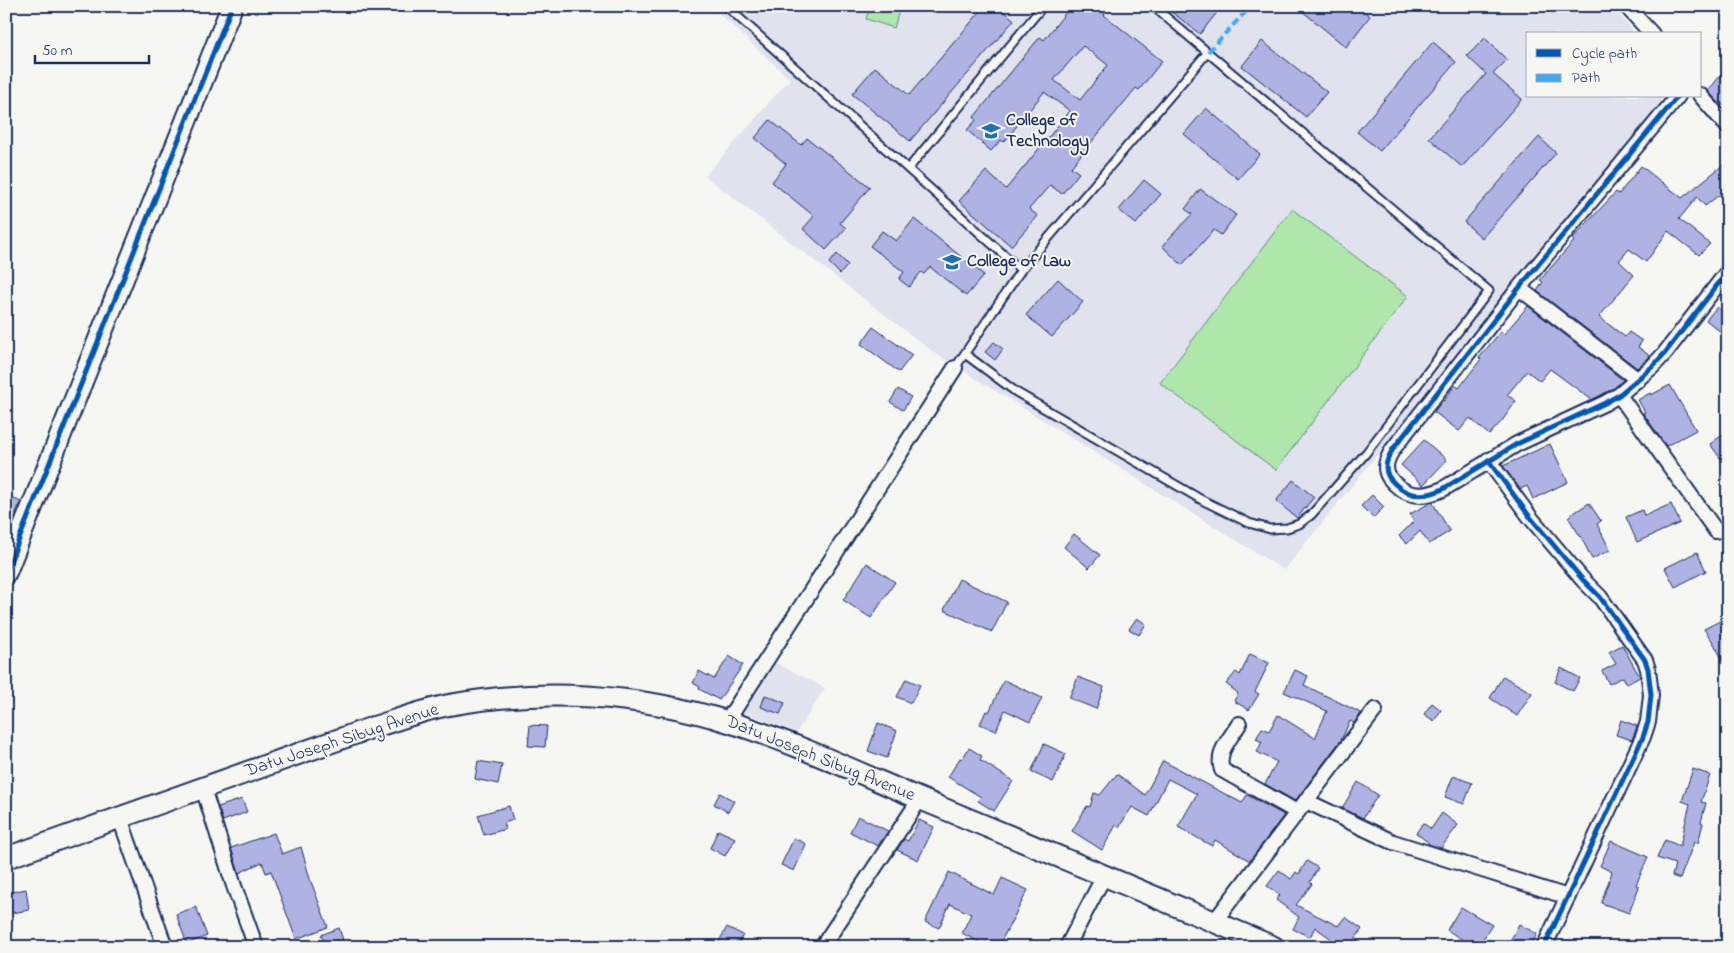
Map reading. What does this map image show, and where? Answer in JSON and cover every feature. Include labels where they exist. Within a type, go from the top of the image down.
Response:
[{"type":"main road","points":[[6,572],[232,6]]},
{"type":"main road","name":"Datu Joseph Sibug Avenue","points":[[6,858],[371,728],[448,706],[486,700],[556,696],[605,697],[649,702],[682,709],[726,721],[814,753],[1274,947]]},
{"type":"street","points":[[1626,6],[1650,32]]},
{"type":"street","points":[[1702,97],[1728,127]]},
{"type":"street","points":[[1676,98],[1519,288],[1393,449],[1388,458],[1386,468],[1388,478],[1400,489],[1412,494],[1433,494],[1488,460],[1541,431],[1588,412],[1619,395],[1666,353],[1728,271]]},
{"type":"street","points":[[1519,288],[1638,380]]},
{"type":"street","points":[[726,721],[955,368]]},
{"type":"street","points":[[1619,395],[1716,531]]},
{"type":"street","points":[[1488,460],[1530,517],[1600,597],[1645,660],[1652,695],[1644,737],[1544,947]]},
{"type":"street","points":[[1214,922],[1376,710]]},
{"type":"street","points":[[1239,724],[1220,754],[1222,770],[1302,807],[1393,842],[1568,897]]},
{"type":"street","points":[[202,788],[256,947]]},
{"type":"street","points":[[822,947],[920,799]]},
{"type":"street","points":[[120,818],[165,947]]},
{"type":"street","points":[[1067,947],[1104,876]]},
{"type":"lane","points":[[726,6],[1021,270]]},
{"type":"lane","points":[[908,169],[1042,6]]},
{"type":"lane","points":[[964,354],[1016,392],[1202,500],[1249,523],[1270,529],[1288,528],[1300,524],[1311,514],[1366,454],[1489,291],[1153,6]]},
{"type":"lane","points":[[955,368],[1021,270],[1208,52]]},
{"type":"shaded area","points":[[711,6],[1612,6],[1634,32],[1526,32],[1526,98],[1665,98],[1284,570],[933,352],[705,176],[790,79]]},
{"type":"shaded area","points":[[774,662],[825,688],[797,732],[743,712]]},
{"type":"green space","points":[[870,6],[900,6],[894,28],[866,19]]},
{"type":"green space","points":[[1292,209],[1408,296],[1276,470],[1160,383]]},
{"type":"building","points":[[985,6],[998,6],[1014,20],[910,141],[852,94],[875,67],[909,95]]},
{"type":"building","points":[[1071,6],[1097,6],[1105,13],[1104,15],[1162,61],[1139,90],[1136,88],[1071,167],[1079,173],[1062,194],[1050,185],[1029,209],[1038,216],[1011,246],[959,201],[986,171],[1006,189],[1070,111],[1044,92],[1004,142],[1001,140],[991,151],[967,130],[976,120],[974,117],[1040,37],[1044,40]],"holes":[[[1083,46],[1108,65],[1080,100],[1054,80]]]},
{"type":"building","points":[[1164,6],[1222,6],[1200,34]]},
{"type":"building","points":[[1296,6],[1358,6],[1370,16],[1346,47]]},
{"type":"building","points":[[1485,38],[1507,60],[1493,74],[1522,99],[1462,167],[1429,138],[1486,74],[1467,56]]},
{"type":"building","points":[[1262,41],[1327,92],[1306,117],[1242,66]]},
{"type":"building","points":[[1433,42],[1456,62],[1380,151],[1357,132]]},
{"type":"building","points":[[1728,66],[1728,109],[1708,91]]},
{"type":"building","points":[[1206,108],[1260,154],[1238,179],[1184,134]]},
{"type":"building","points":[[770,120],[801,145],[807,138],[870,187],[840,223],[846,228],[826,250],[803,229],[814,216],[772,182],[786,164],[755,138]]},
{"type":"building","points":[[1539,137],[1556,153],[1482,238],[1464,222]]},
{"type":"building","points":[[1728,161],[1728,188],[1705,206],[1697,197],[1679,219],[1710,244],[1699,255],[1668,231],[1646,262],[1629,249],[1619,261],[1634,275],[1599,317],[1625,337],[1629,332],[1642,341],[1638,347],[1650,356],[1637,368],[1537,291],[1543,282],[1540,280],[1574,241],[1572,239],[1616,192],[1619,194],[1641,166],[1682,198]]},
{"type":"building","points":[[1144,180],[1161,194],[1136,224],[1119,210]]},
{"type":"building","points":[[1200,189],[1236,215],[1221,235],[1214,230],[1182,265],[1162,246],[1192,214],[1185,209]]},
{"type":"building","points":[[914,219],[984,275],[966,296],[930,267],[924,274],[921,272],[909,287],[899,279],[904,272],[870,246],[882,231],[896,241]]},
{"type":"building","points":[[837,254],[848,265],[840,274],[829,263]]},
{"type":"building","points":[[1058,279],[1083,302],[1052,337],[1026,315]]},
{"type":"building","points":[[1528,306],[1623,380],[1614,388],[1592,400],[1550,369],[1540,381],[1527,371],[1507,395],[1516,401],[1489,435],[1470,418],[1459,431],[1434,412],[1455,385],[1459,388],[1481,359],[1479,358],[1501,331],[1504,334]]},
{"type":"building","points":[[1717,307],[1728,316],[1728,338],[1706,320]]},
{"type":"building","points":[[873,327],[912,355],[899,372],[861,344]]},
{"type":"building","points":[[994,342],[1003,349],[995,360],[985,352]]},
{"type":"building","points":[[1670,385],[1696,430],[1666,446],[1643,413],[1645,412],[1638,400]]},
{"type":"building","points":[[898,389],[911,397],[903,410],[890,402]]},
{"type":"building","points":[[1728,431],[1728,469],[1710,444]]},
{"type":"building","points":[[1424,440],[1447,460],[1423,485],[1401,465]]},
{"type":"building","points":[[1550,444],[1568,482],[1533,499],[1527,486],[1520,489],[1503,466]]},
{"type":"building","points":[[1293,480],[1314,497],[1297,518],[1276,501]]},
{"type":"building","points":[[6,495],[21,502],[6,533]]},
{"type":"building","points":[[1372,495],[1384,507],[1373,518],[1361,506]]},
{"type":"building","points":[[1432,502],[1450,531],[1429,544],[1420,531],[1407,544],[1399,536],[1414,521],[1410,514]]},
{"type":"building","points":[[1589,503],[1601,521],[1597,524],[1610,550],[1592,559],[1568,517]]},
{"type":"building","points":[[1671,504],[1680,523],[1637,542],[1626,517],[1642,510],[1644,516]]},
{"type":"building","points":[[1074,534],[1100,555],[1089,568],[1064,547]]},
{"type":"building","points":[[1697,552],[1706,571],[1675,587],[1665,568]]},
{"type":"building","points":[[867,563],[895,582],[871,618],[843,600]]},
{"type":"building","points":[[959,579],[1007,602],[992,632],[944,610]]},
{"type":"building","points":[[1728,617],[1728,670],[1704,629]]},
{"type":"building","points":[[1137,618],[1146,624],[1139,635],[1129,629]]},
{"type":"building","points":[[1622,645],[1640,677],[1627,684],[1623,677],[1609,684],[1602,671],[1616,664],[1609,652]]},
{"type":"building","points":[[1250,654],[1269,663],[1255,692],[1259,694],[1249,710],[1234,701],[1238,693],[1226,684],[1236,672],[1240,675]]},
{"type":"building","points":[[729,656],[743,665],[719,700],[699,689],[700,687],[693,683],[699,671],[714,679]]},
{"type":"building","points":[[1561,668],[1580,678],[1573,691],[1555,682]]},
{"type":"building","points":[[1295,670],[1308,676],[1304,685],[1361,713],[1354,723],[1350,721],[1341,740],[1295,801],[1265,784],[1277,762],[1257,752],[1262,742],[1256,739],[1262,728],[1269,731],[1278,715],[1315,738],[1327,711],[1284,692]]},
{"type":"building","points":[[1503,676],[1532,693],[1517,716],[1490,698]]},
{"type":"building","points":[[1078,677],[1104,687],[1096,709],[1069,698]]},
{"type":"building","points":[[906,679],[920,685],[911,703],[897,697]]},
{"type":"building","points":[[1004,680],[1042,698],[1030,722],[1005,710],[996,731],[980,724],[986,711],[989,712]]},
{"type":"building","points":[[765,695],[785,703],[780,714],[761,707]]},
{"type":"building","points":[[1432,703],[1441,710],[1434,721],[1424,714]]},
{"type":"building","points":[[1621,720],[1637,726],[1632,740],[1616,735]]},
{"type":"building","points":[[878,723],[897,731],[887,758],[868,751]]},
{"type":"building","points":[[530,725],[547,726],[545,747],[528,746]]},
{"type":"building","points":[[1044,744],[1066,754],[1053,782],[1031,772]]},
{"type":"building","points":[[969,748],[982,756],[980,760],[1013,781],[994,811],[978,801],[981,797],[948,777]]},
{"type":"building","points":[[478,761],[502,765],[498,784],[475,779]]},
{"type":"building","points":[[1163,761],[1242,803],[1247,795],[1284,815],[1250,861],[1215,840],[1212,846],[1178,827],[1197,794],[1168,779],[1149,816],[1132,807],[1119,827],[1116,825],[1102,850],[1072,831],[1087,806],[1090,807],[1094,793],[1100,795],[1117,774],[1145,795]]},
{"type":"building","points":[[1693,769],[1710,775],[1701,802],[1706,803],[1698,843],[1694,842],[1680,879],[1672,876],[1675,864],[1657,858],[1665,840],[1680,846],[1690,804],[1682,801]]},
{"type":"building","points":[[1453,776],[1472,783],[1464,804],[1445,797]]},
{"type":"building","points":[[1358,782],[1378,795],[1363,818],[1342,808]]},
{"type":"building","points":[[720,793],[734,801],[728,812],[714,804]]},
{"type":"building","points":[[242,799],[247,812],[223,821],[218,807]]},
{"type":"building","points":[[509,806],[513,820],[504,823],[506,829],[484,835],[478,815]]},
{"type":"building","points":[[1442,813],[1458,825],[1441,848],[1428,844],[1416,833],[1423,823],[1431,829]]},
{"type":"building","points":[[858,816],[888,831],[878,846],[850,832]]},
{"type":"building","points":[[919,820],[934,827],[918,860],[897,850],[904,839],[908,841]]},
{"type":"building","points":[[718,830],[735,838],[725,856],[710,848]]},
{"type":"building","points":[[274,833],[282,854],[301,847],[310,879],[328,927],[296,939],[271,871],[266,873],[262,862],[239,873],[231,848]]},
{"type":"building","points":[[794,838],[806,844],[794,871],[781,865]]},
{"type":"building","points":[[1611,841],[1648,857],[1636,885],[1639,887],[1629,913],[1601,903],[1612,872],[1600,866]]},
{"type":"building","points":[[1307,861],[1318,868],[1310,882],[1312,884],[1296,905],[1338,926],[1345,917],[1362,929],[1349,947],[1342,947],[1315,927],[1310,937],[1293,929],[1299,917],[1276,900],[1280,895],[1267,886],[1279,870],[1291,879],[1296,872],[1299,874]]},
{"type":"building","points":[[949,872],[994,895],[1002,878],[1028,890],[998,947],[988,947],[962,933],[971,914],[950,904],[939,928],[925,922]]},
{"type":"building","points":[[26,889],[29,910],[6,914],[6,893]]},
{"type":"building","points":[[196,907],[207,936],[187,944],[176,914]]},
{"type":"building","points":[[1461,907],[1492,925],[1478,947],[1474,947],[1447,930]]},
{"type":"building","points":[[1519,924],[1537,934],[1530,947],[1507,947]]},
{"type":"building","points":[[727,927],[743,935],[736,947],[716,947]]},
{"type":"building","points":[[339,928],[343,940],[326,946],[321,935]]},
{"type":"marked path","points":[[1208,52],[1251,6]]},
{"type":"cycle path","points":[[6,572],[232,6]]},
{"type":"cycle path","points":[[1676,98],[1519,288],[1393,449],[1386,464],[1389,477],[1400,489],[1412,494],[1424,495],[1437,492],[1517,444],[1619,395],[1652,367],[1665,353],[1728,271]]},
{"type":"cycle path","points":[[1488,460],[1530,517],[1583,580],[1600,597],[1645,660],[1651,695],[1648,722],[1643,737],[1544,947]]},
{"type":"place","name":"College of Technology","points":[[991,131]]},
{"type":"place","name":"College of Law","points":[[952,262]]}]
